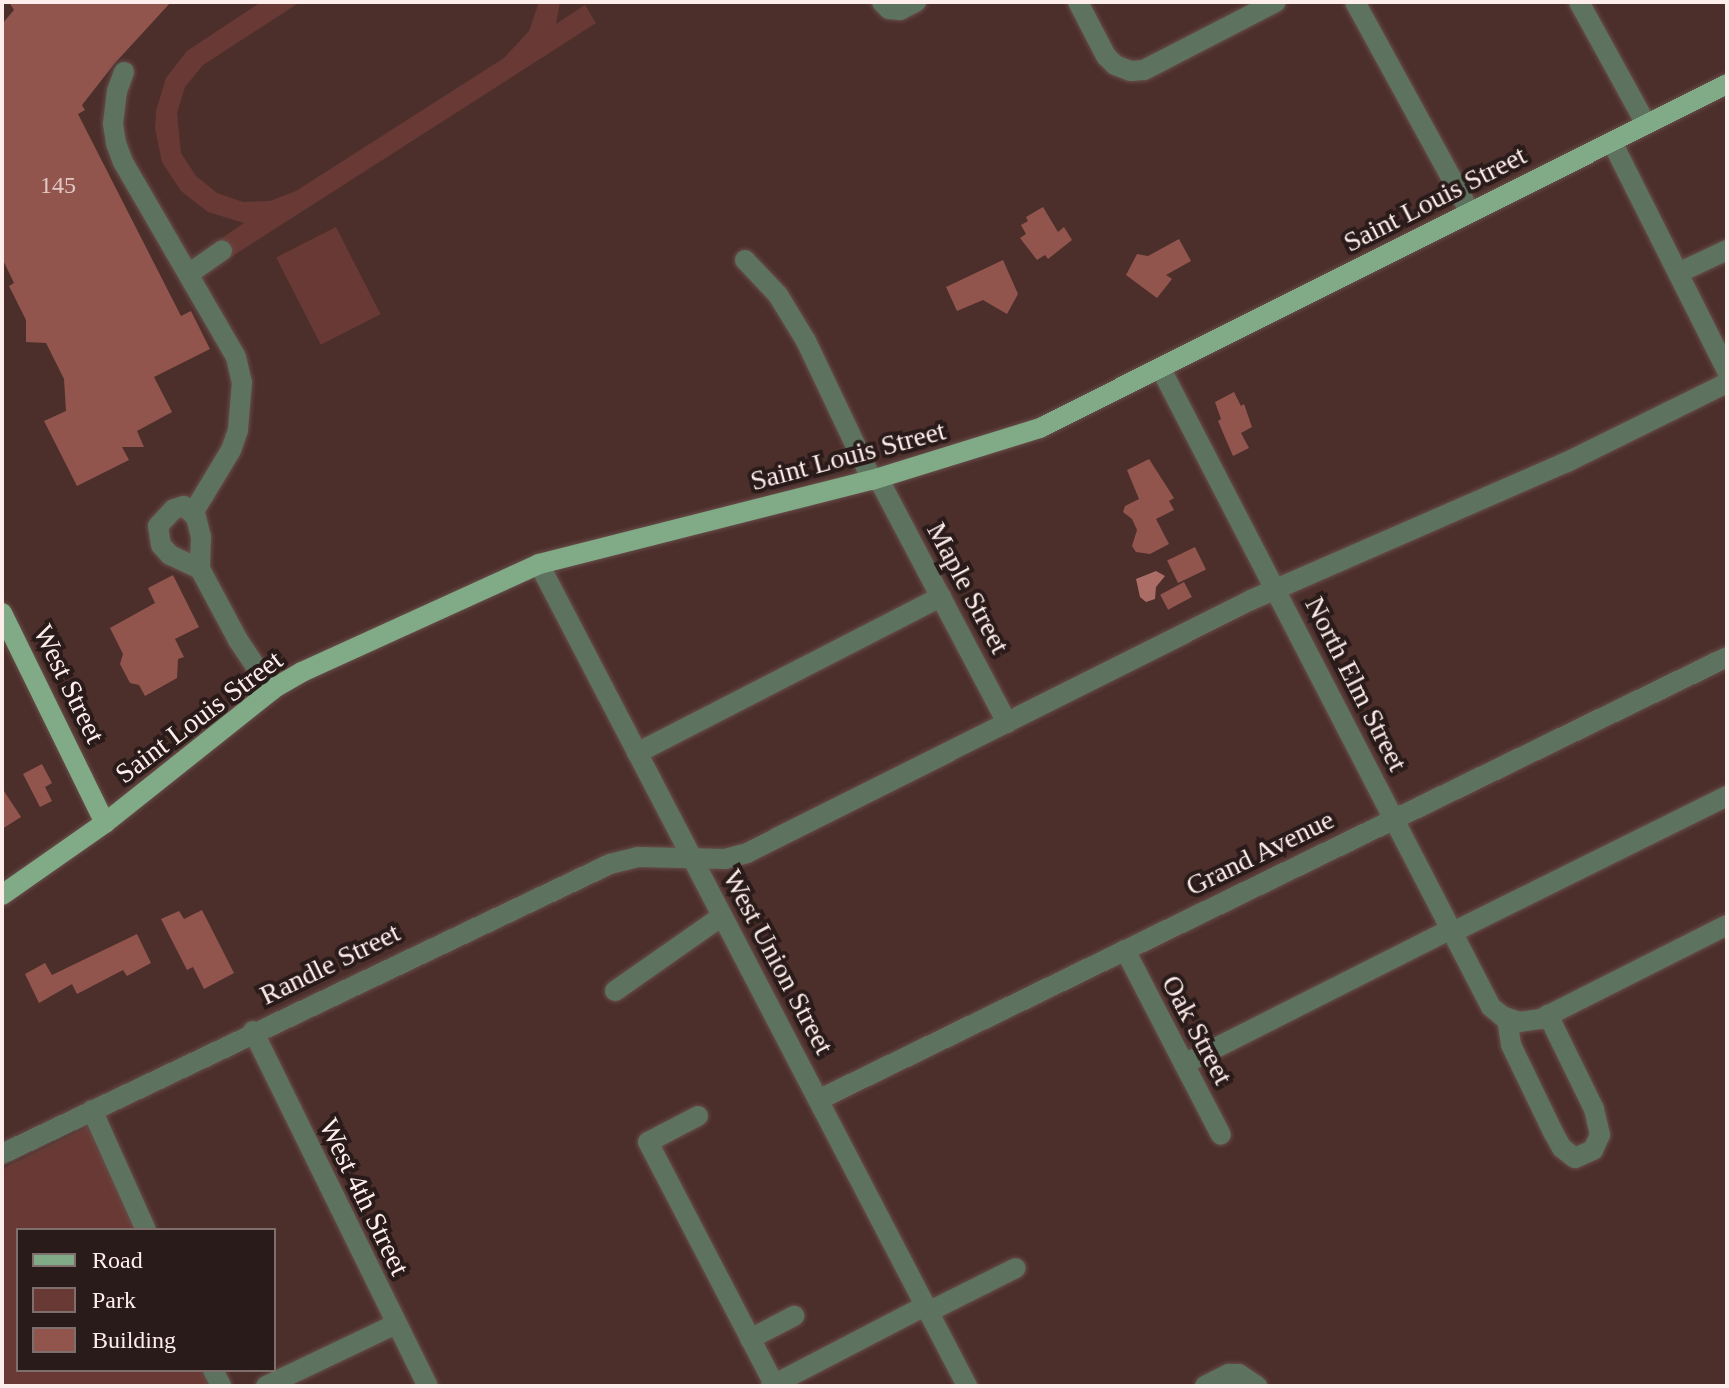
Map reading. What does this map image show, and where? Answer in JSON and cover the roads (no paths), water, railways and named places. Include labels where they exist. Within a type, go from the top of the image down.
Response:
[{"type":"main road","name":"Saint Louis Street","points":[[2,895],[105,823],[272,691],[302,672],[539,564],[875,479],[1040,428],[1727,84]]},
{"type":"main road","name":"West Street","points":[[2,613],[105,823]]},
{"type":"street","points":[[882,2],[889,9],[900,10],[916,2]]},
{"type":"street","points":[[1078,2],[1106,56],[1115,65],[1131,71],[1144,70],[1276,2]]},
{"type":"street","points":[[1579,2],[1646,124]]},
{"type":"street","points":[[1360,4],[1470,212]]},
{"type":"street","points":[[124,72],[117,91],[113,124],[123,162],[236,357],[242,382],[238,430],[231,450],[193,513]]},
{"type":"street","points":[[1612,142],[1727,371]]},
{"type":"street","points":[[1678,273],[1727,250]]},
{"type":"street","points":[[190,273],[222,251]]},
{"type":"street","name":"Maple Street","points":[[745,260],[778,295],[806,341],[875,479],[1007,723]]},
{"type":"street","name":"North Elm Street","points":[[1161,369],[1491,1007],[1507,1019]]},
{"type":"street","name":"Randle Street","points":[[2,1154],[253,1031],[610,864],[638,857],[725,859],[747,853],[1276,588],[1565,463],[1727,383]]},
{"type":"street","points":[[200,569],[170,555],[157,535],[158,526],[174,509],[184,506],[193,513],[201,537],[200,569],[238,640],[272,691]]},
{"type":"street","name":"West Union Street","points":[[539,564],[967,1386]]},
{"type":"street","points":[[637,753],[941,597]]},
{"type":"street","name":"Grand Avenue","points":[[818,1100],[1727,657]]},
{"type":"street","points":[[1184,1064],[1727,796]]},
{"type":"street","points":[[615,991],[722,916]]},
{"type":"street","points":[[1548,1015],[1594,1109],[1600,1135],[1593,1150],[1575,1158],[1562,1148],[1553,1132],[1511,1045],[1507,1019],[1532,1022],[1727,925]]},
{"type":"street","name":"Oak Street","points":[[1125,950],[1221,1135]]},
{"type":"street","name":"West 4th Street","points":[[253,1031],[428,1386]]},
{"type":"street","points":[[92,1110],[145,1228]]},
{"type":"street","points":[[698,1116],[648,1142],[772,1385],[1016,1268]]},
{"type":"street","points":[[750,1339],[794,1316]]},
{"type":"street","points":[[266,1386],[396,1324]]},
{"type":"street","points":[[1205,1386],[1229,1374],[1239,1374],[1257,1386]]}]
